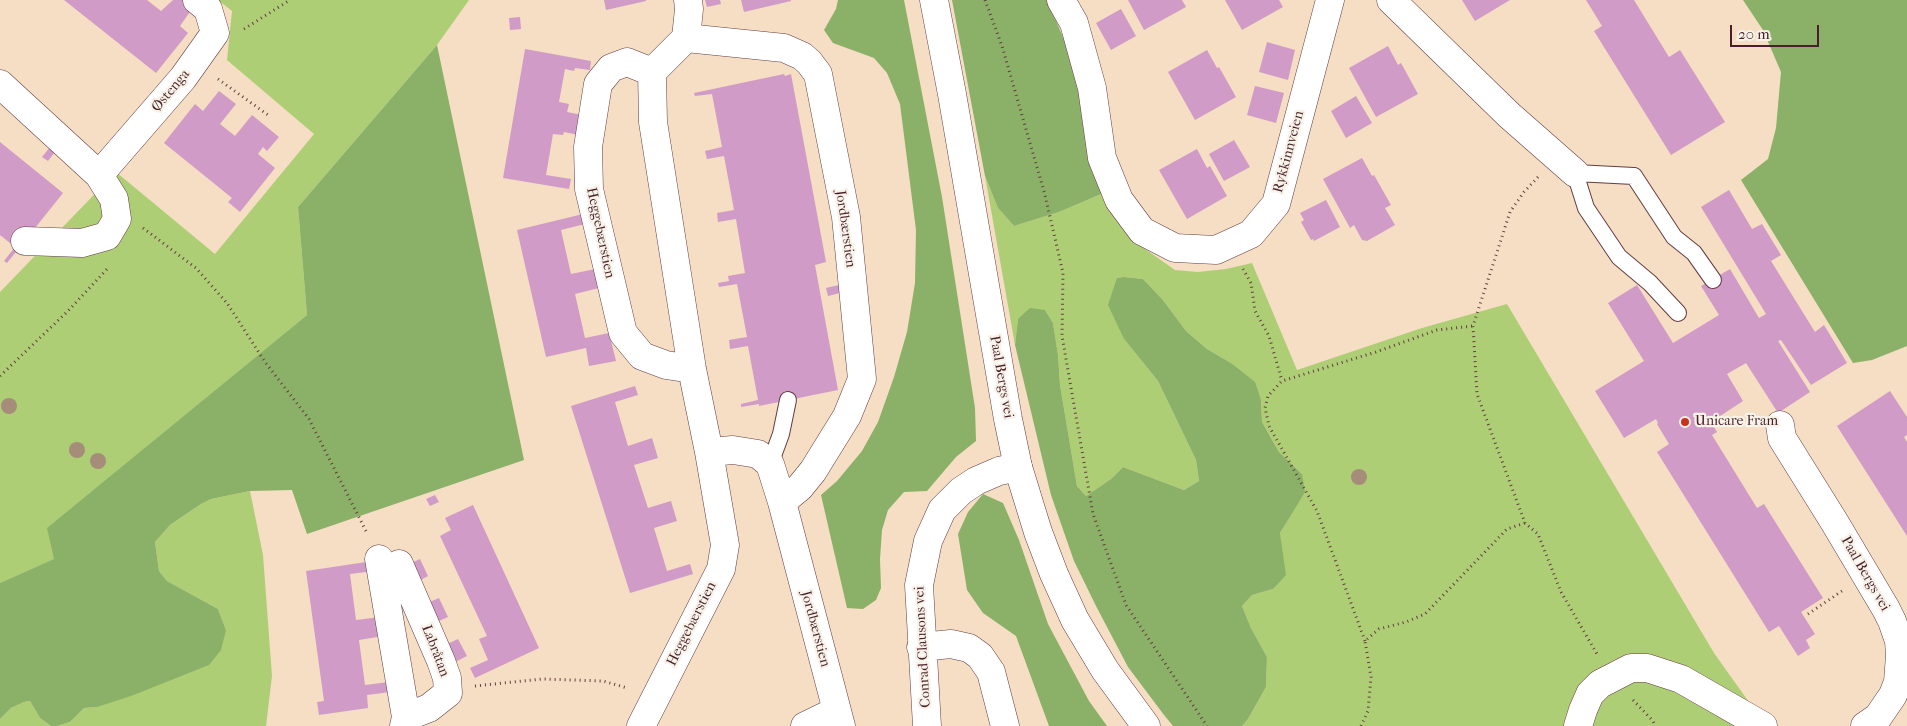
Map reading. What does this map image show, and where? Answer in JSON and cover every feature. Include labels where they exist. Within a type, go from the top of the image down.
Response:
[{"type":"street","points":[[197,0],[208,9],[215,33]]},
{"type":"street","points":[[652,72],[686,38],[688,0]]},
{"type":"street","name":"Paal Bergs vei","points":[[934,0],[1018,467],[1038,532],[1054,574],[1075,620],[1105,670],[1146,726]]},
{"type":"street","name":"Rykkinnveien","points":[[1061,0],[1074,23],[1092,88],[1102,158],[1119,200],[1142,231],[1175,248],[1216,250],[1251,234],[1276,204],[1330,0]]},
{"type":"street","points":[[1391,0],[1509,115],[1566,165]]},
{"type":"street","name":"Østenga","points":[[99,175],[183,78],[215,33]]},
{"type":"street","name":"Jordbærstien","points":[[686,38],[784,48],[810,62],[818,74],[846,216],[862,379],[846,416],[813,471],[800,487],[782,502]]},
{"type":"street","name":"Heggebærstien","points":[[641,726],[721,569],[725,545],[692,369],[653,122],[652,72],[627,62],[611,68],[598,84],[588,147],[589,189],[623,333],[642,356],[666,364],[692,369]]},
{"type":"street","points":[[0,84],[99,175],[114,199],[117,219],[107,236],[82,243],[25,241]]},
{"type":"street","name":"Paal Bergs vei","points":[[1781,418],[1782,438],[1889,615],[1899,642],[1898,682],[1893,695],[1878,717],[1865,726]]},
{"type":"street","points":[[709,452],[733,450],[758,454],[770,464]]},
{"type":"street","name":"Jordbærstien","points":[[770,464],[782,502],[839,719]]},
{"type":"street","name":"Conrad Clausons vei","points":[[927,726],[919,585],[928,541],[942,510],[961,491],[999,471],[1018,467]]},
{"type":"street","name":"Labråtan","points":[[389,562],[441,661],[447,678],[448,693],[429,708],[405,721],[389,562]]},
{"type":"street","points":[[922,647],[951,644],[968,648],[980,656],[992,672],[1005,726]]},
{"type":"street","points":[[1578,726],[1582,710],[1590,694],[1600,684],[1631,668],[1647,668],[1681,679],[1764,726]]},
{"type":"street","points":[[805,726],[839,719]]},
{"type":"lane","points":[[1566,165],[1634,176],[1674,237],[1694,253],[1713,280]]},
{"type":"lane","points":[[1566,165],[1586,208],[1619,258],[1650,283],[1678,313]]},
{"type":"lane","points":[[770,464],[781,434],[788,400]]},
{"type":"path","points":[[215,33],[239,32],[290,0]]},
{"type":"path","points":[[985,0],[1007,65],[1045,196],[1063,273],[1062,336],[1093,514],[1126,605],[1207,726]]},
{"type":"path","points":[[195,62],[268,115]]},
{"type":"path","points":[[1566,165],[1524,192],[1510,212],[1473,326],[1477,394],[1525,523],[1538,534],[1561,592],[1612,678]]},
{"type":"path","points":[[114,199],[145,229],[196,268],[227,303],[265,362],[309,419],[346,489],[389,562]]},
{"type":"path","points":[[138,236],[145,229]]},
{"type":"path","points":[[1229,244],[1251,283],[1255,311],[1269,336],[1282,382]]},
{"type":"path","points":[[0,376],[68,311],[113,263]]},
{"type":"path","points":[[1361,726],[1368,711],[1371,677],[1365,641],[1317,511],[1269,426],[1265,408],[1268,396],[1282,382],[1437,330],[1473,326]]},
{"type":"path","points":[[1365,641],[1379,629],[1406,622],[1426,614],[1507,529],[1525,523]]},
{"type":"path","points":[[448,693],[480,684],[542,679],[604,681],[627,687],[652,702]]},
{"type":"green space","points":[[218,0],[469,0],[437,45],[298,207],[307,315],[48,528],[55,559],[0,583],[0,292],[116,172],[215,254],[314,134],[227,60],[232,11]]},
{"type":"green space","points":[[838,0],[904,0],[942,197],[975,408],[976,441],[956,457],[927,491],[904,492],[888,510],[882,530],[881,588],[876,600],[863,609],[847,608],[821,495],[837,481],[862,451],[878,422],[907,332],[915,283],[916,230],[900,104],[887,73],[874,58],[833,43],[824,30],[836,9]]},
{"type":"green space","points":[[952,0],[1047,0],[1066,44],[1106,192],[1059,212],[1014,226],[998,208],[985,176]]},
{"type":"green space","points":[[1743,0],[1907,0],[1907,346],[1872,360],[1853,363],[1741,180],[1768,159],[1776,128],[1781,72],[1763,30]]},
{"type":"green space","points":[[437,45],[524,460],[307,534],[292,490],[250,491],[211,499],[170,525],[155,542],[159,571],[167,581],[218,609],[226,630],[221,650],[209,665],[131,696],[97,707],[84,708],[70,722],[57,726],[51,726],[40,718],[30,701],[11,708],[0,719],[0,583],[54,559],[47,528],[307,315],[298,207]]},
{"type":"green space","points":[[985,176],[998,208],[1014,226],[1059,212],[1106,192],[1119,221],[1145,249],[1175,270],[1198,272],[1226,269],[1252,263],[1297,370],[1422,328],[1507,304],[1714,653],[1766,726],[1242,726],[1266,687],[1267,657],[1251,628],[1242,606],[1252,595],[1273,589],[1281,546],[1280,533],[1291,514],[1302,474],[1279,452],[1262,422],[1261,400],[1231,363],[1207,349],[1186,331],[1163,300],[1143,279],[1124,277],[1117,278],[1124,339],[1158,381],[1196,460],[1199,481],[1184,490],[1123,467],[1111,479],[1086,496],[1077,486],[1060,385],[1053,323],[1045,310],[1018,319],[1015,345]]},
{"type":"green space","points":[[1117,278],[1143,279],[1163,300],[1186,331],[1207,349],[1231,363],[1255,382],[1261,400],[1262,422],[1279,452],[1302,474],[1305,492],[1280,533],[1286,575],[1273,589],[1252,595],[1242,606],[1251,628],[1267,657],[1266,687],[1242,726],[1173,726],[1128,667],[1074,561],[1051,495],[1015,345],[1018,319],[1030,308],[1045,310],[1053,323],[1060,385],[1077,486],[1086,496],[1111,479],[1123,467],[1184,490],[1199,481],[1196,460],[1158,381],[1124,339],[1108,305]]},
{"type":"green space","points":[[250,491],[263,555],[272,676],[266,726],[57,726],[70,722],[84,708],[97,707],[226,630],[218,609],[167,581],[159,571],[155,542],[170,525],[201,504],[211,499]]},
{"type":"green space","points":[[983,494],[1003,503],[1019,540],[1048,624],[1089,701],[1107,726],[1049,726],[1016,636],[983,613],[967,590],[958,534],[968,512]]},
{"type":"green space","points":[[30,701],[40,718],[51,726],[0,726],[0,719],[11,708]]},
{"type":"building","points":[[64,0],[147,0],[161,11],[173,0],[186,0],[194,6],[180,26],[188,33],[156,73]]},
{"type":"building","points":[[604,0],[646,0],[646,1],[606,10]]},
{"type":"building","points":[[705,0],[720,0],[721,4],[707,7]]},
{"type":"building","points":[[741,0],[791,0],[791,1],[744,12]]},
{"type":"building","points":[[1128,0],[1182,0],[1186,7],[1144,30]]},
{"type":"building","points":[[1225,0],[1279,0],[1283,7],[1242,30]]},
{"type":"building","points":[[1462,0],[1510,0],[1475,21]]},
{"type":"building","points":[[1586,0],[1634,0],[1669,57],[1680,50],[1725,122],[1671,155],[1594,31],[1602,26]]},
{"type":"building","points":[[1121,9],[1136,36],[1111,50],[1096,23]]},
{"type":"building","points":[[520,17],[521,29],[510,30],[509,18]]},
{"type":"building","points":[[1267,42],[1295,50],[1288,80],[1259,72]]},
{"type":"building","points":[[1388,46],[1398,65],[1401,63],[1418,94],[1376,117],[1349,68]]},
{"type":"building","points":[[525,49],[591,61],[590,70],[575,68],[574,71],[565,69],[559,102],[569,104],[567,112],[582,115],[579,135],[564,132],[563,135],[553,134],[546,175],[571,179],[569,189],[503,178]]},
{"type":"building","points":[[1207,50],[1236,97],[1195,120],[1168,72]]},
{"type":"building","points":[[784,74],[785,76],[791,74],[826,262],[815,265],[838,390],[759,406],[759,404],[741,407],[741,404],[758,400],[748,346],[730,349],[729,340],[747,337],[737,284],[719,287],[718,283],[729,281],[728,276],[745,273],[736,219],[718,222],[717,213],[734,210],[724,156],[707,159],[705,151],[722,147],[712,94],[695,96],[694,93]]},
{"type":"building","points":[[1255,86],[1284,93],[1276,123],[1247,115]]},
{"type":"building","points":[[219,91],[236,104],[220,124],[235,136],[252,115],[279,137],[267,151],[263,147],[258,154],[275,168],[240,212],[228,202],[232,198],[164,143],[195,104],[203,111]]},
{"type":"building","points":[[1356,96],[1372,123],[1346,138],[1331,111]]},
{"type":"building","points":[[1234,140],[1250,167],[1224,181],[1209,154]]},
{"type":"building","points":[[0,142],[63,193],[7,263],[4,261],[15,247],[0,235]]},
{"type":"building","points":[[50,147],[55,152],[48,161],[42,157]]},
{"type":"building","points":[[1197,149],[1207,168],[1210,166],[1227,196],[1187,219],[1159,170]]},
{"type":"building","points":[[1362,158],[1391,205],[1385,208],[1395,225],[1367,241],[1362,240],[1354,225],[1350,228],[1323,179]]},
{"type":"building","name":"Unicare Fram","points":[[1729,190],[1752,229],[1762,224],[1781,255],[1771,261],[1815,332],[1824,325],[1847,363],[1811,385],[1781,340],[1778,341],[1810,392],[1778,413],[1746,363],[1727,374],[1743,401],[1711,422],[1717,432],[1712,435],[1757,508],[1764,504],[1823,598],[1801,612],[1815,634],[1806,640],[1810,648],[1798,656],[1779,626],[1769,632],[1657,452],[1669,444],[1656,419],[1624,438],[1595,391],[1644,361],[1608,303],[1637,285],[1673,343],[1719,315],[1701,286],[1730,269],[1759,318],[1766,314],[1701,207]]},
{"type":"building","points":[[1326,200],[1340,227],[1314,241],[1313,239],[1311,240],[1301,222],[1304,220],[1300,213]]},
{"type":"building","points":[[583,214],[585,224],[561,230],[571,274],[595,269],[599,288],[575,294],[585,338],[609,333],[616,361],[589,366],[586,348],[546,357],[517,230]]},
{"type":"building","points":[[839,285],[840,293],[828,296],[826,288]]},
{"type":"building","points":[[635,386],[638,395],[615,402],[628,446],[652,438],[658,458],[634,465],[648,508],[671,501],[677,521],[654,528],[667,571],[690,564],[693,574],[630,593],[571,406]]},
{"type":"building","points":[[1890,391],[1907,417],[1907,435],[1904,437],[1907,442],[1907,536],[1837,426]]},
{"type":"building","points":[[435,495],[439,502],[430,506],[426,499]]},
{"type":"building","points":[[473,505],[539,648],[475,678],[470,668],[488,660],[479,639],[487,636],[440,536],[451,530],[445,518]]},
{"type":"building","points":[[420,559],[428,576],[415,583],[407,565]]},
{"type":"building","points":[[373,561],[374,571],[350,574],[356,620],[380,617],[383,636],[359,640],[365,685],[389,682],[390,692],[367,695],[368,708],[319,715],[317,702],[324,701],[306,571]]},
{"type":"building","points":[[439,598],[448,617],[434,623],[425,604]]},
{"type":"building","points":[[458,639],[467,656],[453,663],[445,645]]},
{"type":"place","name":"Unicare Fram","points":[[1685,422]]}]
